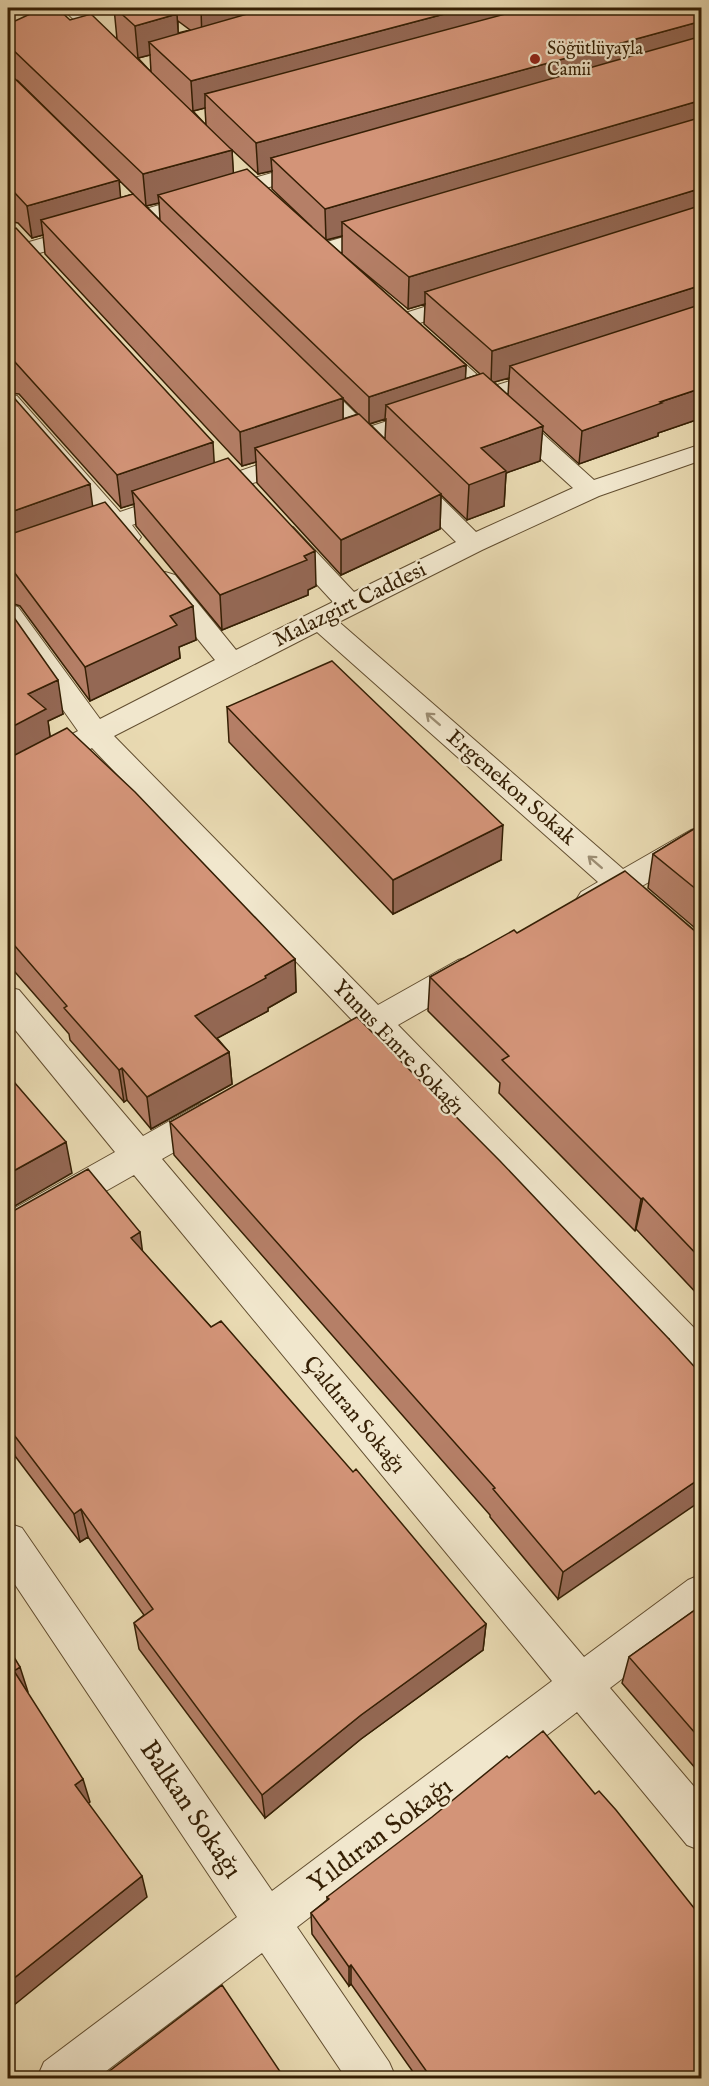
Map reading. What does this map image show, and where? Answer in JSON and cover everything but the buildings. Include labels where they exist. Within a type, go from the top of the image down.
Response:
[{"type":"street","points":[[62,9],[126,60]]},
{"type":"street","points":[[8,230],[25,257],[132,208],[253,185],[333,162]]},
{"type":"street","points":[[237,169],[270,201]]},
{"type":"street","points":[[132,208],[157,233]]},
{"type":"street","points":[[304,235],[329,258],[411,224]]},
{"type":"street","points":[[492,292],[396,314],[590,490]]},
{"type":"street","points":[[291,364],[473,544]]},
{"type":"street","points":[[8,560],[116,523],[242,488],[367,437],[578,366]]},
{"type":"street","points":[[8,401],[116,523],[232,663]]},
{"type":"street","name":"Malazgirt Caddesi","points":[[8,781],[232,663],[473,544],[590,490],[702,451]]},
{"type":"street","points":[[242,488],[351,605]]},
{"type":"street","name":"Yunus Emre Sokağı","points":[[8,613],[95,734],[702,1361]]},
{"type":"street","name":"Ergenekon Sokak","points":[[320,620],[702,956]]},
{"type":"street","points":[[568,913],[702,838]]},
{"type":"street","points":[[333,1046],[497,953]]},
{"type":"street","name":"Çaldıran Sokağı","points":[[8,999],[702,1830]]},
{"type":"street","points":[[8,1229],[241,1098]]},
{"type":"street","name":"Balkan Sokağı","points":[[8,1541],[373,2079]]},
{"type":"street","name":"Yıldıran Sokağı","points":[[60,2079],[702,1593]]},
{"type":"place","name":"Söğütlüyayla Camii","points":[[535,59]]}]
